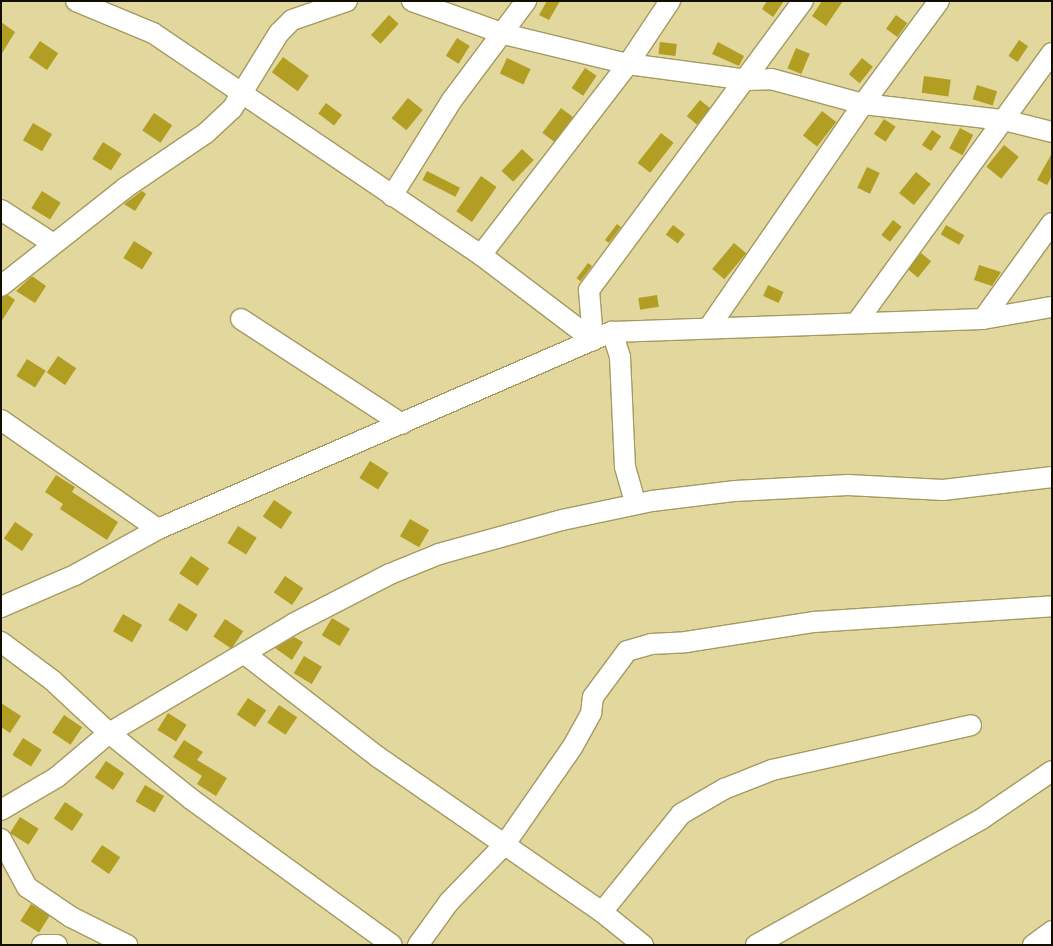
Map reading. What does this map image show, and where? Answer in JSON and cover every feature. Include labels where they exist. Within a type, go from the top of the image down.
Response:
[{"type":"street","points":[[76,1],[153,33],[242,96],[482,255],[593,340]]},
{"type":"street","points":[[1,286],[52,242],[206,133],[242,96],[279,33],[292,20],[348,1]]},
{"type":"street","points":[[412,1],[504,34],[628,64],[748,80],[771,79],[863,104],[1004,120],[1052,132]]},
{"type":"street","points":[[392,196],[452,100],[504,34],[526,1]]},
{"type":"street","points":[[482,255],[628,64],[670,1]]},
{"type":"street","points":[[593,340],[589,290],[748,80],[803,1]]},
{"type":"street","points":[[710,326],[863,104],[939,1]]},
{"type":"street","points":[[856,322],[1052,53]]},
{"type":"street","points":[[1,210],[52,242]]},
{"type":"street","points":[[983,319],[1052,223]]},
{"type":"street","points":[[1,607],[75,575],[158,529],[612,332],[710,326],[983,319],[1052,307]]},
{"type":"street","points":[[241,319],[402,424]]},
{"type":"street","points":[[612,332],[620,357],[625,467],[635,503]]},
{"type":"street","points":[[1,420],[158,529]]},
{"type":"street","points":[[1,810],[57,777],[109,733],[339,599],[439,554],[635,503],[736,491],[848,485],[943,490],[1052,477]]},
{"type":"street","points":[[418,945],[449,902],[505,844],[573,746],[591,713],[593,697],[627,651],[650,644],[686,642],[814,622],[1052,606]]},
{"type":"street","points":[[1,642],[52,680],[109,733],[192,799],[392,945]]},
{"type":"street","points":[[245,654],[378,757],[602,912],[643,945]]},
{"type":"street","points":[[602,912],[682,814],[724,789],[772,770],[971,725]]},
{"type":"street","points":[[756,945],[983,818],[1052,771]]},
{"type":"street","points":[[1,839],[27,886],[72,917],[127,945]]},
{"type":"street","points":[[1033,945],[1052,931]]},
{"type":"street","points":[[42,945],[57,945]]},
{"type":"building","points":[[547,1],[560,1],[549,20],[539,15]]},
{"type":"building","points":[[767,1],[784,1],[773,17],[762,9]]},
{"type":"building","points":[[822,1],[843,1],[826,26],[812,16]]},
{"type":"building","points":[[389,15],[399,24],[381,44],[371,35]]},
{"type":"building","points":[[896,15],[907,23],[897,37],[886,29]]},
{"type":"building","points":[[1,22],[15,32],[1,55]]},
{"type":"building","points":[[457,38],[470,46],[459,64],[446,56]]},
{"type":"building","points":[[1019,40],[1028,46],[1017,62],[1008,56]]},
{"type":"building","points":[[40,41],[58,53],[47,70],[29,58]]},
{"type":"building","points":[[660,42],[677,44],[675,56],[659,54]]},
{"type":"building","points":[[718,42],[744,56],[739,66],[712,54]]},
{"type":"building","points":[[796,48],[810,54],[801,74],[787,68]]},
{"type":"building","points":[[283,57],[309,76],[298,91],[272,72]]},
{"type":"building","points":[[507,58],[531,69],[523,84],[500,73]]},
{"type":"building","points":[[862,58],[873,67],[860,83],[849,74]]},
{"type":"building","points":[[585,68],[597,76],[583,96],[572,88]]},
{"type":"building","points":[[924,76],[951,80],[948,97],[922,93]]},
{"type":"building","points":[[977,85],[997,91],[993,105],[973,99]]},
{"type":"building","points":[[408,98],[423,110],[406,130],[392,118]]},
{"type":"building","points":[[700,100],[710,108],[697,125],[687,116]]},
{"type":"building","points":[[326,103],[342,115],[334,125],[318,113]]},
{"type":"building","points":[[561,108],[573,117],[554,142],[542,133]]},
{"type":"building","points":[[822,111],[836,122],[817,147],[803,135]]},
{"type":"building","points":[[154,113],[172,125],[160,143],[142,130]]},
{"type":"building","points":[[884,119],[896,127],[886,142],[874,134]]},
{"type":"building","points":[[33,123],[52,134],[42,151],[23,140]]},
{"type":"building","points":[[960,128],[973,135],[962,155],[949,148]]},
{"type":"building","points":[[932,130],[941,136],[931,151],[922,145]]},
{"type":"building","points":[[661,133],[674,143],[650,173],[638,163]]},
{"type":"building","points":[[103,142],[122,154],[111,171],[92,159]]},
{"type":"building","points":[[1004,145],[1019,157],[1001,179],[986,167]]},
{"type":"building","points":[[522,149],[534,160],[513,182],[502,171]]},
{"type":"building","points":[[1052,153],[1052,176],[1047,185],[1037,180]]},
{"type":"building","points":[[867,167],[880,173],[870,194],[857,188]]},
{"type":"building","points":[[427,171],[460,188],[455,197],[422,180]]},
{"type":"building","points":[[916,172],[931,184],[914,205],[899,193]]},
{"type":"building","points":[[481,176],[497,187],[472,222],[456,211]]},
{"type":"building","points":[[42,191],[61,203],[50,220],[31,208]]},
{"type":"building","points":[[142,191],[146,194],[135,211],[124,204]]},
{"type":"building","points":[[893,220],[902,227],[890,242],[881,235]]},
{"type":"building","points":[[617,224],[621,227],[609,243],[605,240]]},
{"type":"building","points":[[673,225],[685,234],[678,244],[666,235]]},
{"type":"building","points":[[946,225],[964,235],[959,245],[941,235]]},
{"type":"building","points":[[134,241],[153,253],[142,270],[123,258]]},
{"type":"building","points":[[734,243],[746,253],[724,279],[712,269]]},
{"type":"building","points":[[921,253],[931,261],[918,278],[908,269]]},
{"type":"building","points":[[588,263],[592,266],[581,281],[577,278]]},
{"type":"building","points":[[979,265],[1001,272],[992,286],[974,280]]},
{"type":"building","points":[[32,276],[46,286],[35,303],[16,291]]},
{"type":"building","points":[[768,285],[784,292],[779,303],[763,296]]},
{"type":"building","points":[[8,295],[15,300],[1,322],[1,297]]},
{"type":"building","points":[[657,295],[659,307],[640,310],[638,298]]},
{"type":"building","points":[[58,356],[76,368],[65,385],[47,373]]},
{"type":"building","points":[[27,359],[46,371],[35,388],[16,376]]},
{"type":"building","points":[[370,461],[389,473],[378,490],[359,478]]},
{"type":"building","points":[[56,475],[75,487],[72,492],[118,522],[107,540],[60,509],[63,504],[45,492]]},
{"type":"building","points":[[274,500],[292,512],[281,529],[263,517]]},
{"type":"building","points":[[410,519],[429,530],[419,547],[400,536]]},
{"type":"building","points":[[15,522],[33,534],[22,551],[4,539]]},
{"type":"building","points":[[238,526],[257,538],[246,555],[227,543]]},
{"type":"building","points":[[191,556],[209,568],[197,586],[179,573]]},
{"type":"building","points":[[285,576],[303,588],[292,605],[274,593]]},
{"type":"building","points":[[179,603],[198,615],[187,632],[168,620]]},
{"type":"building","points":[[123,614],[142,625],[132,642],[113,631]]},
{"type":"building","points":[[332,618],[350,629],[340,646],[322,635]]},
{"type":"building","points":[[225,619],[243,631],[231,649],[213,636]]},
{"type":"building","points":[[294,637],[303,642],[292,660],[275,648]]},
{"type":"building","points":[[304,656],[322,667],[312,684],[294,673]]},
{"type":"building","points":[[248,698],[266,710],[255,727],[237,715]]},
{"type":"building","points":[[1,703],[21,716],[10,733],[1,727]]},
{"type":"building","points":[[279,705],[297,717],[285,735],[267,722]]},
{"type":"building","points":[[168,713],[187,725],[176,742],[157,730]]},
{"type":"building","points":[[64,715],[82,727],[70,745],[52,732]]},
{"type":"building","points":[[23,738],[42,750],[31,767],[12,755]]},
{"type":"building","points":[[184,740],[203,752],[197,760],[227,778],[216,796],[197,784],[202,776],[173,757]]},
{"type":"building","points":[[106,761],[124,773],[113,790],[95,778]]},
{"type":"building","points":[[145,785],[164,796],[155,812],[136,801]]},
{"type":"building","points":[[65,802],[83,814],[72,831],[54,819]]},
{"type":"building","points":[[20,817],[39,829],[29,845],[10,833]]},
{"type":"building","points":[[102,845],[120,857],[109,874],[91,862]]},
{"type":"building","points":[[31,904],[50,916],[39,933],[20,921]]}]
